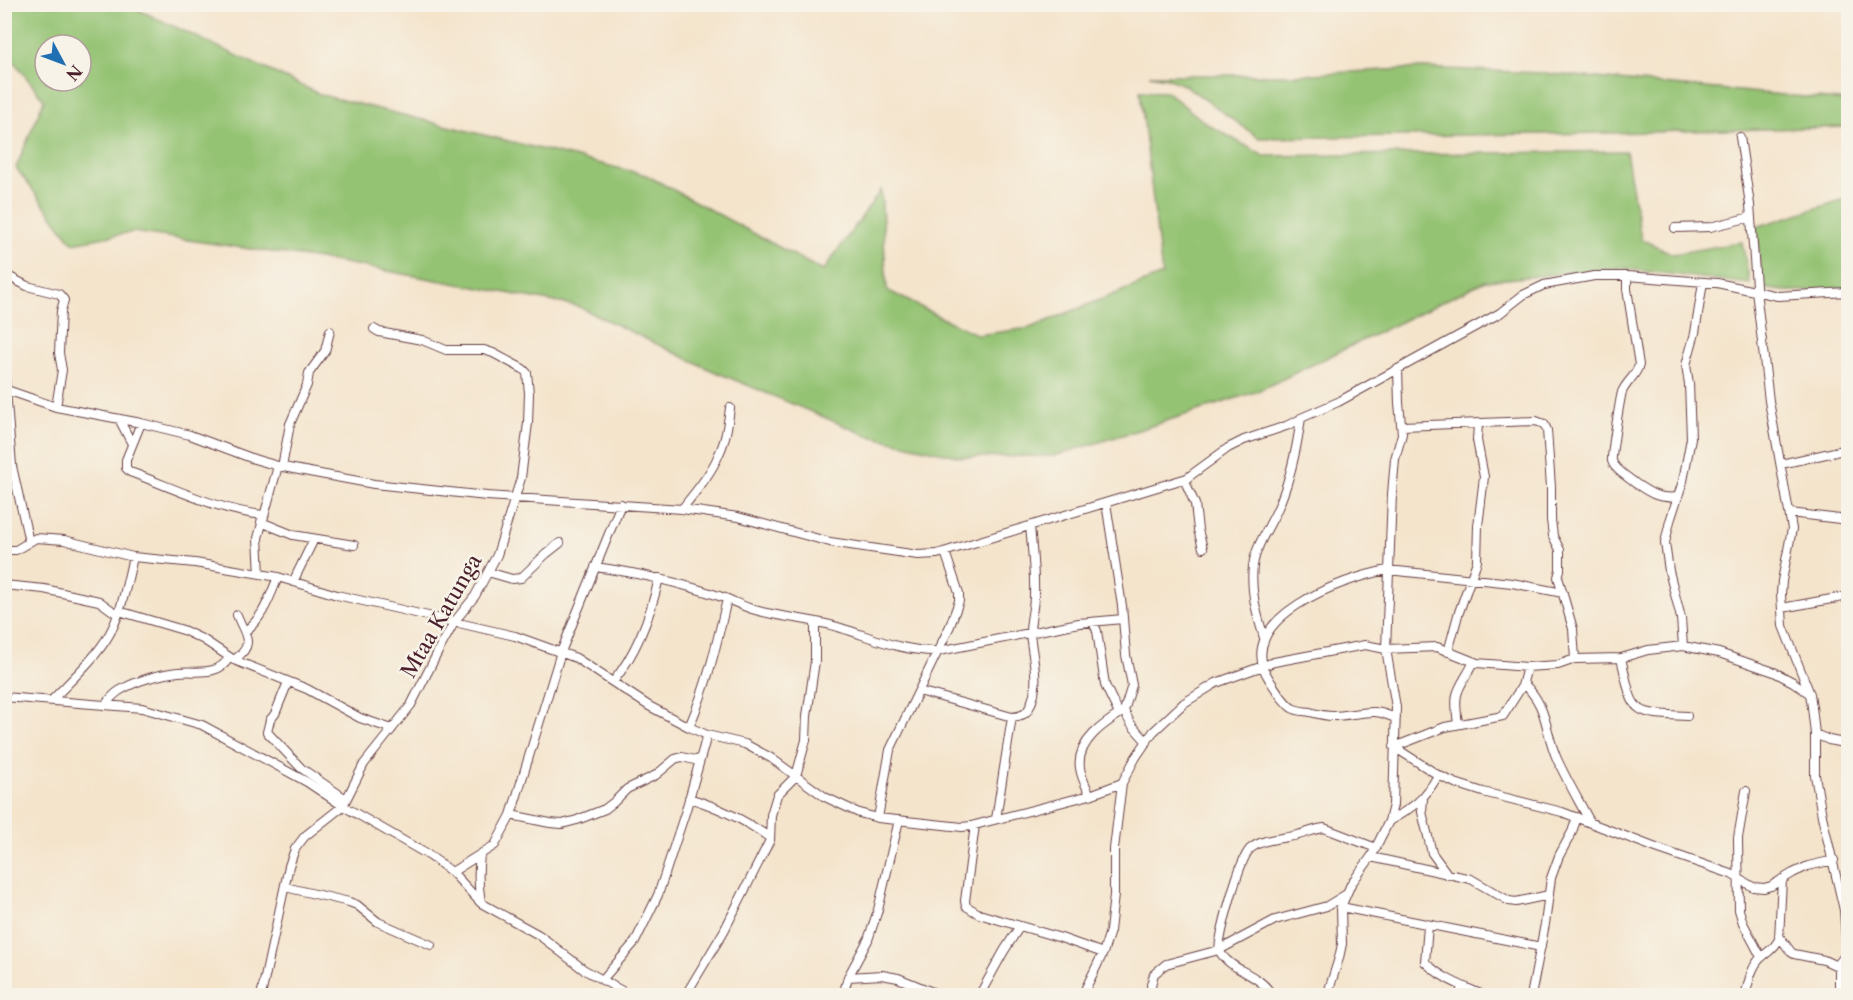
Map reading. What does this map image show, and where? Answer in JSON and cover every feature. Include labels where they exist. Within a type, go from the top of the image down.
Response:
[{"type":"street","points":[[1740,137],[1751,217],[1772,422],[1792,529],[1782,581],[1783,626],[1810,694],[1815,734],[1817,785],[1844,910],[1848,953],[1839,963],[1839,996]]},
{"type":"street","points":[[1675,228],[1710,227],[1751,217]]},
{"type":"street","points":[[4,264],[7,268],[5,276],[27,286],[59,294],[64,300],[61,311],[59,353],[62,369],[56,407]]},
{"type":"street","points":[[5,389],[56,407],[190,435],[280,466],[374,484],[515,498],[682,509],[738,517],[830,542],[918,555],[937,554],[1184,478],[1228,448],[1244,440],[1286,426],[1338,402],[1500,313],[1523,295],[1544,285],[1594,276],[1627,276],[1717,283],[1778,296],[1848,292]]},
{"type":"street","points":[[1627,276],[1639,365],[1636,374],[1622,392],[1612,461],[1617,469],[1652,494],[1660,498],[1678,497]]},
{"type":"street","points":[[1683,646],[1680,608],[1669,571],[1665,543],[1683,481],[1691,438],[1686,365],[1695,333],[1702,282]]},
{"type":"street","name":"Mtaa Katunga","points":[[261,996],[295,849],[305,836],[344,802],[364,764],[411,705],[456,621],[475,596],[497,555],[521,478],[528,423],[529,393],[527,374],[524,369],[484,350],[446,350],[422,340],[379,332],[374,329]]},
{"type":"street","points":[[260,574],[258,538],[262,519],[280,466],[290,424],[307,386],[309,373],[325,351],[330,331]]},
{"type":"street","points":[[4,365],[12,466],[29,542]]},
{"type":"street","points":[[1327,996],[1342,944],[1341,907],[1345,895],[1376,848],[1389,821],[1393,805],[1396,707],[1386,650],[1392,494],[1395,459],[1401,441],[1402,426],[1398,403],[1398,369]]},
{"type":"street","points":[[682,509],[719,454],[730,408]]},
{"type":"street","points":[[1301,418],[1294,460],[1281,501],[1269,529],[1256,550],[1253,565],[1252,592],[1264,638],[1261,653],[1262,666],[1292,708],[1331,716],[1373,712],[1396,718]]},
{"type":"street","points":[[119,419],[132,444]]},
{"type":"street","points":[[1402,426],[1536,421],[1545,425],[1548,435],[1551,520],[1553,536],[1560,550],[1558,577],[1573,629],[1575,659]]},
{"type":"street","points":[[141,423],[124,465],[130,472],[206,501],[262,519],[293,536],[354,545]]},
{"type":"street","points":[[1448,652],[1477,561],[1478,526],[1484,477],[1477,440],[1478,424]]},
{"type":"street","points":[[1781,464],[1848,449]]},
{"type":"street","points":[[1184,478],[1195,504],[1203,548]]},
{"type":"street","points":[[1090,795],[1079,766],[1082,751],[1101,726],[1122,712],[1132,686],[1106,503]]},
{"type":"street","points":[[452,872],[495,845],[512,815],[561,652],[621,504]]},
{"type":"street","points":[[1790,513],[1848,520]]},
{"type":"street","points":[[919,691],[1012,717],[1027,713],[1034,694],[1035,661],[1030,633],[1034,598],[1030,526]]},
{"type":"street","points":[[4,550],[16,550],[36,538],[64,540],[133,557],[195,563],[278,577],[337,595],[515,636],[576,658],[649,706],[707,735],[745,744],[771,758],[825,797],[859,813],[878,818],[962,827],[1090,795],[1122,783]]},
{"type":"street","points":[[293,582],[314,539]]},
{"type":"street","points":[[488,572],[512,579],[521,578],[560,543]]},
{"type":"street","points":[[878,818],[890,750],[939,651],[959,601],[959,593],[945,552]]},
{"type":"street","points":[[52,700],[98,651],[110,633],[133,557]]},
{"type":"street","points":[[595,567],[659,578],[727,599],[751,609],[840,627],[874,640],[922,651],[939,651],[1123,618]]},
{"type":"street","points":[[1264,638],[1285,613],[1308,599],[1358,577],[1388,570],[1512,583],[1563,593]]},
{"type":"street","points":[[245,631],[254,625],[260,616],[278,577]]},
{"type":"street","points":[[614,682],[640,638],[659,578]]},
{"type":"street","points":[[4,585],[44,589],[99,601],[118,612],[183,630],[204,640],[232,659],[307,690],[360,718],[392,729]]},
{"type":"street","points":[[1782,608],[1848,596]]},
{"type":"street","points":[[689,727],[701,701],[712,666],[727,599]]},
{"type":"street","points":[[105,705],[117,692],[147,679],[176,672],[210,672],[241,654],[248,640],[237,615]]},
{"type":"street","points":[[1093,622],[1097,631],[1105,685],[1122,712],[1147,742]]},
{"type":"street","points":[[685,996],[729,923],[770,838],[771,815],[777,795],[796,776],[806,740],[815,661],[815,623]]},
{"type":"street","points":[[1082,996],[1103,953],[1113,912],[1114,849],[1122,783],[1153,732],[1184,703],[1216,683],[1292,658],[1365,645],[1386,650],[1437,647],[1474,662],[1527,667],[1558,664],[1575,659],[1622,658],[1648,650],[1683,646],[1719,653],[1774,672],[1810,694]]},
{"type":"street","points":[[1460,657],[1466,675]]},
{"type":"street","points":[[1622,658],[1631,697],[1636,707],[1645,713],[1686,716]]},
{"type":"street","points":[[1458,724],[1455,697],[1474,662]]},
{"type":"street","points":[[1395,747],[1458,724],[1505,715],[1523,683],[1527,667]]},
{"type":"street","points":[[288,682],[275,714],[270,720],[267,732],[302,768],[344,802]]},
{"type":"street","points":[[1523,683],[1542,707],[1552,747],[1590,822]]},
{"type":"street","points":[[4,697],[142,708],[202,725],[344,802],[430,856],[452,872],[481,903],[539,935],[583,969],[631,996]]},
{"type":"street","points":[[996,819],[1012,717]]},
{"type":"street","points":[[1815,734],[1848,744]]},
{"type":"street","points":[[602,980],[635,942],[658,895],[707,735]]},
{"type":"street","points":[[1395,747],[1438,775],[1483,792],[1577,817],[1723,871],[1753,887],[1771,886],[1808,866],[1834,860]]},
{"type":"street","points":[[512,815],[562,824],[578,820],[605,809],[627,789],[656,775],[675,759],[682,757],[699,761]]},
{"type":"street","points":[[1389,821],[1423,798],[1438,775]]},
{"type":"street","points":[[1746,790],[1738,838],[1738,910],[1761,957]]},
{"type":"street","points":[[689,798],[707,803],[738,817],[770,838]]},
{"type":"street","points":[[1423,798],[1422,812],[1432,854],[1448,875]]},
{"type":"street","points":[[1531,996],[1554,867],[1577,817]]},
{"type":"street","points":[[843,996],[848,977],[868,940],[878,910],[899,820]]},
{"type":"street","points":[[975,825],[966,906],[979,914],[1103,953]]},
{"type":"street","points":[[1272,996],[1260,981],[1230,964],[1219,950],[1241,866],[1246,855],[1255,846],[1267,840],[1294,836],[1317,828],[1324,828],[1376,848]]},
{"type":"street","points":[[480,855],[478,868],[481,903]]},
{"type":"street","points":[[1371,857],[1471,879],[1509,901],[1516,902],[1549,895]]},
{"type":"street","points":[[1745,996],[1751,973],[1761,957],[1776,946],[1779,936],[1782,879]]},
{"type":"street","points":[[285,887],[350,902],[378,922],[431,945]]},
{"type":"street","points":[[1153,996],[1152,980],[1158,969],[1166,964],[1219,950],[1275,920],[1327,906],[1345,895]]},
{"type":"street","points":[[1844,910],[1848,896]]},
{"type":"street","points":[[1341,907],[1541,947]]},
{"type":"street","points":[[979,996],[1020,926]]},
{"type":"street","points":[[1428,926],[1425,962],[1460,991],[1485,996]]},
{"type":"street","points":[[1779,936],[1794,954],[1824,960],[1839,967]]},
{"type":"street","points":[[848,977],[882,975],[898,978],[942,996]]},
{"type":"green space","points":[[5,5],[128,5],[322,95],[646,175],[823,271],[881,190],[887,290],[978,335],[1030,328],[1162,275],[1140,91],[1167,92],[1207,124],[1264,156],[1626,151],[1641,239],[1673,254],[1742,242],[1750,284],[1620,268],[1485,281],[1258,391],[1054,456],[961,457],[869,436],[711,370],[577,306],[333,261],[133,232],[73,243],[16,168],[44,100],[39,93],[93,93],[93,33],[33,33],[33,86],[5,50]]},
{"type":"green space","points":[[1423,68],[1541,73],[1848,101],[1848,127],[1259,138],[1186,86],[1167,78],[1149,75],[1293,75]]},
{"type":"green space","points":[[1848,198],[1848,287],[1794,291],[1762,288],[1756,227]]}]
